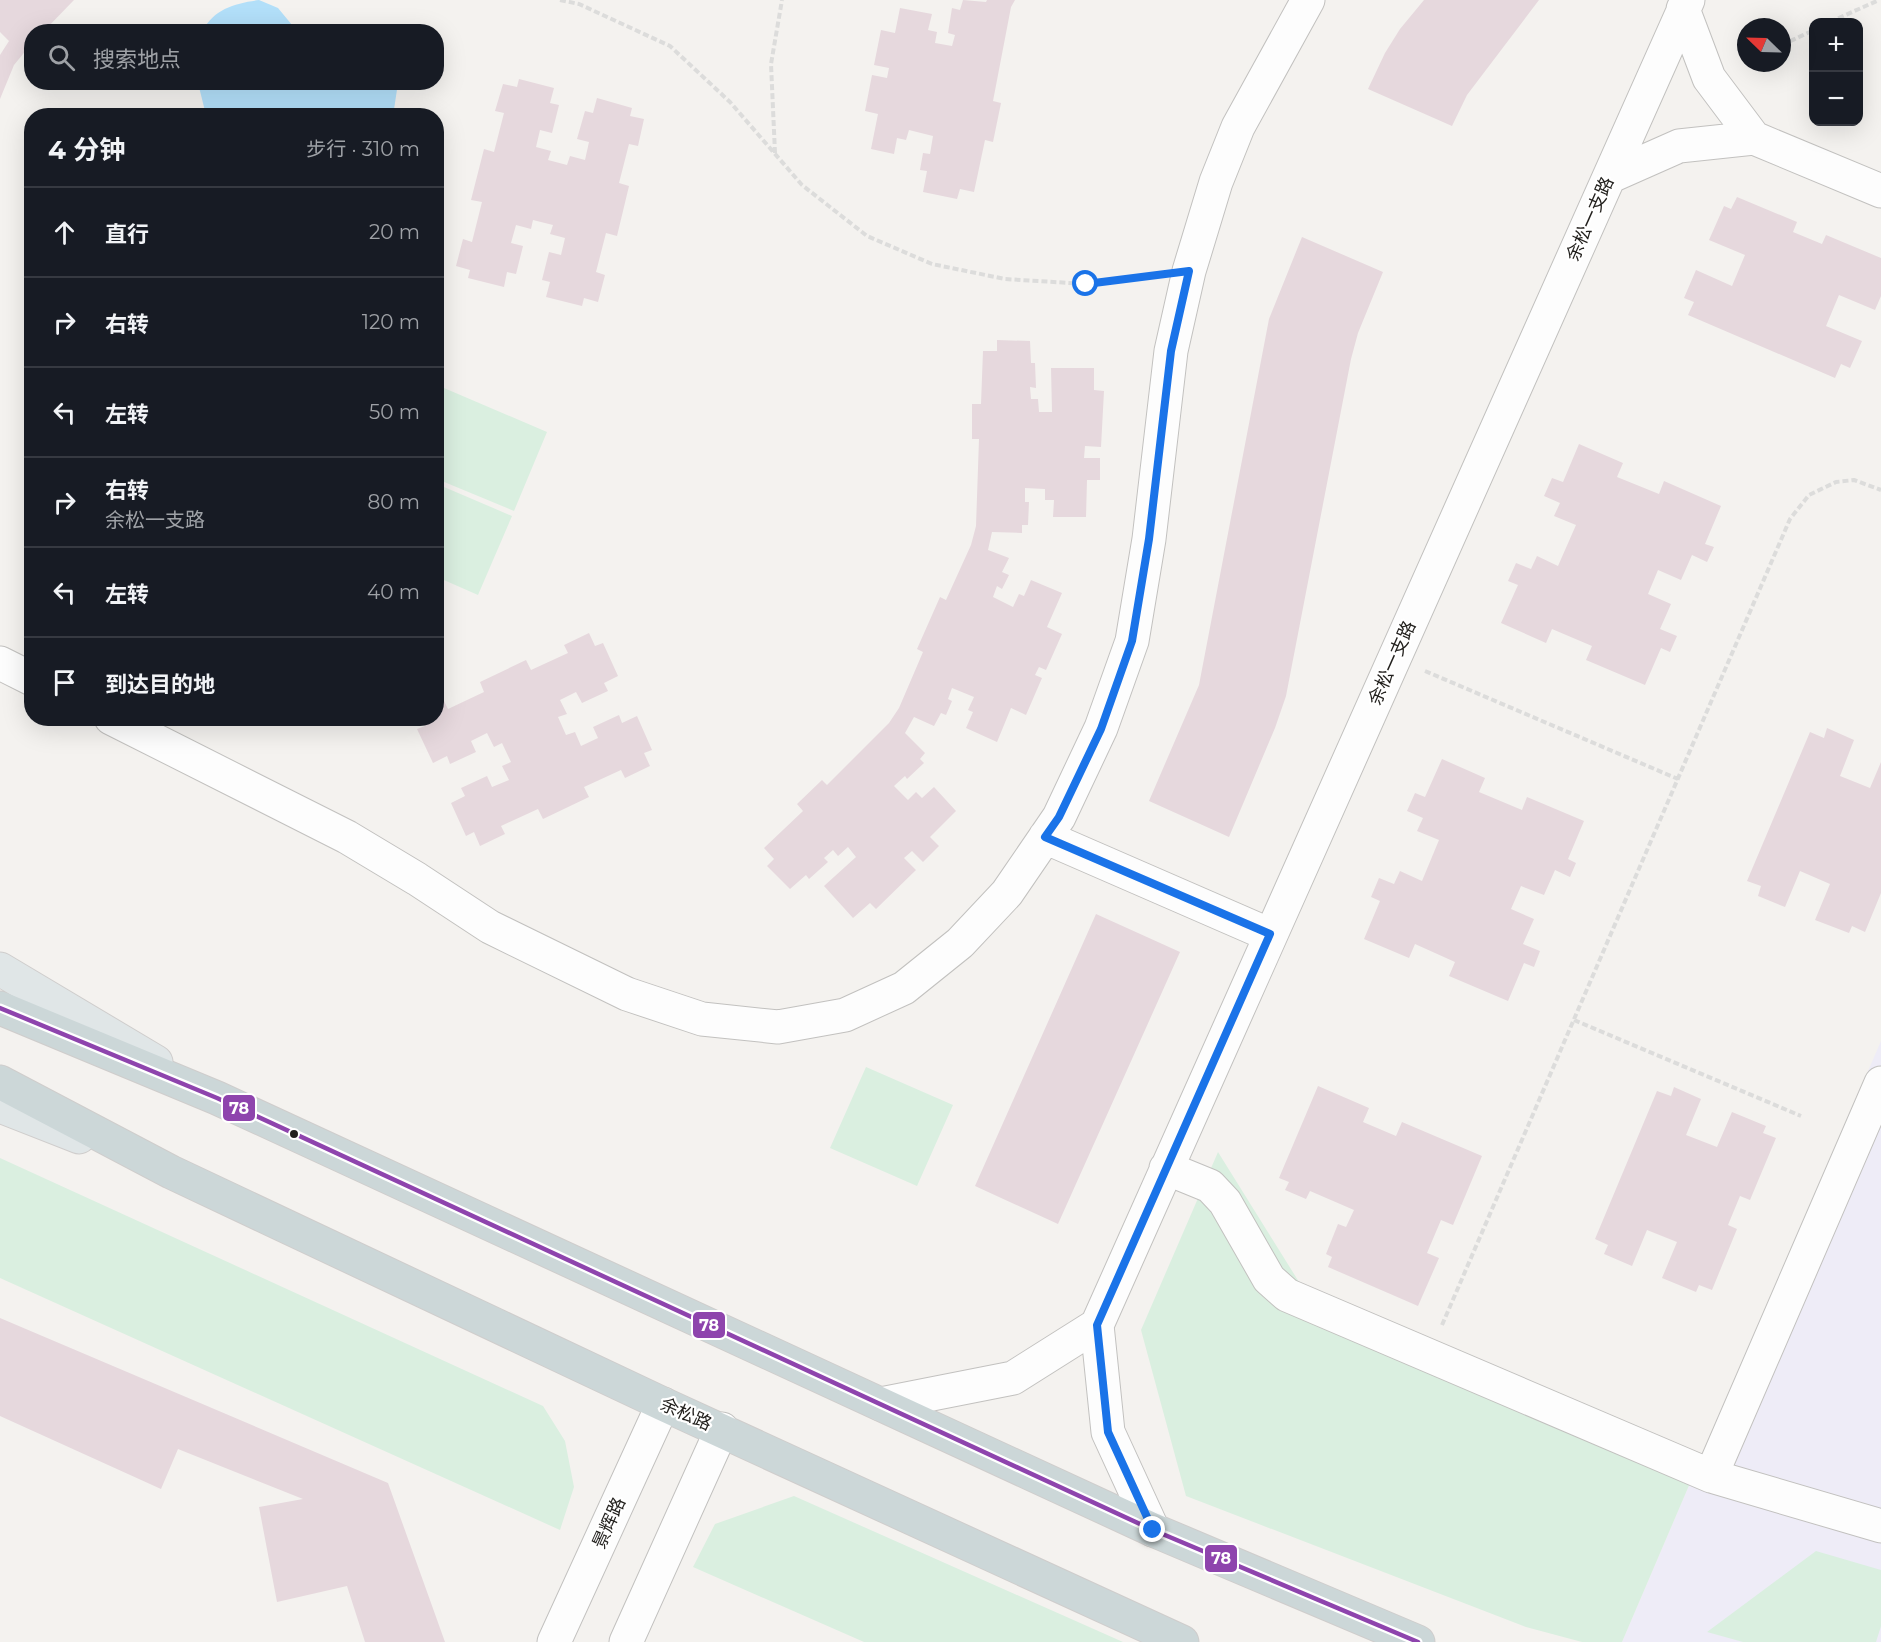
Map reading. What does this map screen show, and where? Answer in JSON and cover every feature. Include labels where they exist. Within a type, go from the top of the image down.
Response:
[{"type":"highway","points":[[0,1008],[217,1098],[1153,1530],[1418,1642]]},
{"type":"highway","name":"余松路","points":[[0,1082],[171,1172],[663,1404],[722,1429],[1182,1642]]},
{"type":"main road","points":[[0,969],[217,1098]]},
{"type":"main road","points":[[0,1106],[171,1172]]},
{"type":"street","points":[[127,726],[346,837],[417,879],[490,927],[627,994],[702,1019],[778,1027],[845,1015],[904,988],[960,943],[1007,892],[1059,817],[1101,729],[1132,641],[1149,539],[1171,351],[1189,271],[1216,182],[1238,127],[1308,0]]},
{"type":"street","points":[[1686,5],[1709,78],[1754,138]]},
{"type":"street","name":"余松一支路","points":[[1097,1325],[1686,5]]},
{"type":"street","points":[[1609,177],[1679,146],[1754,138],[1881,191]]},
{"type":"street","points":[[0,663],[24,675]]},
{"type":"street","points":[[1045,837],[1270,934]]},
{"type":"street","points":[[1711,1476],[1881,1083]]},
{"type":"street","points":[[1166,1168],[1210,1186],[1225,1202],[1269,1279],[1287,1295],[1711,1476],[1881,1527]]},
{"type":"street","points":[[881,1404],[1013,1378],[1097,1325],[1108,1432],[1153,1530]]},
{"type":"street","name":"景辉路","points":[[554,1642],[663,1404]]},
{"type":"street","points":[[626,1642],[722,1429]]},
{"type":"path","points":[[560,0],[579,4],[670,46],[730,102],[802,185],[867,236],[932,264],[1005,279],[1086,284],[1189,271]]},
{"type":"path","points":[[775,154],[771,64],[782,0]]},
{"type":"path","points":[[1839,18],[1879,0]]},
{"type":"path","points":[[1791,41],[1809,32]]},
{"type":"path","points":[[1429,1356],[1790,519],[1809,495],[1836,482],[1854,480],[1881,490]]},
{"type":"path","points":[[1394,657],[1678,779]]},
{"type":"path","points":[[1574,1020],[1801,1116]]},
{"type":"shaded area","points":[[1881,1041],[1881,1642],[1622,1642],[1702,1455]]},
{"type":"green space","points":[[444,388],[547,432],[514,511],[444,482]]},
{"type":"green space","points":[[444,487],[512,516],[478,595],[444,580]]},
{"type":"green space","points":[[866,1067],[953,1105],[917,1186],[830,1148]]},
{"type":"green space","points":[[1218,1152],[1299,1282],[1702,1455],[1622,1642],[1582,1642],[1526,1627],[1186,1496],[1141,1330]]},
{"type":"green space","points":[[0,1158],[543,1406],[565,1441],[574,1487],[560,1530],[0,1278]]},
{"type":"green space","points":[[794,1496],[1123,1642],[864,1642],[693,1567],[715,1524]]},
{"type":"green space","points":[[1816,1551],[1881,1570],[1881,1626],[1876,1642],[1743,1642],[1707,1632]]},
{"type":"water","points":[[259,0],[278,8],[291,24],[206,24],[219,12],[242,3]]},
{"type":"water","points":[[200,90],[397,90],[394,108],[204,108]]},
{"type":"building","points":[[0,0],[74,0],[51,24],[24,24],[24,53],[14,65],[0,99],[0,55],[9,41],[0,32]]},
{"type":"building","points":[[963,0],[986,2],[987,0],[1015,0],[1011,7],[993,101],[1001,103],[993,142],[985,140],[974,192],[960,189],[957,199],[923,192],[927,171],[920,170],[923,153],[930,154],[933,136],[909,130],[906,140],[897,138],[894,154],[871,149],[878,114],[865,111],[872,75],[887,78],[889,68],[874,65],[881,30],[895,33],[900,8],[932,14],[928,30],[937,32],[935,43],[952,46],[955,35],[948,33],[952,8],[960,10]]},
{"type":"building","points":[[1424,0],[1539,0],[1467,95],[1452,126],[1368,89],[1385,53],[1400,29]]},
{"type":"building","points":[[519,79],[554,88],[550,103],[559,105],[552,133],[540,130],[536,147],[551,151],[548,160],[567,165],[570,156],[585,160],[589,142],[577,139],[585,111],[593,113],[597,98],[632,108],[630,116],[644,119],[638,146],[629,144],[619,183],[629,186],[617,236],[606,233],[596,272],[605,275],[598,302],[584,298],[582,306],[546,297],[550,282],[542,280],[549,252],[561,255],[565,238],[550,234],[553,225],[533,220],[531,229],[516,225],[511,243],[523,246],[516,274],[507,272],[504,287],[468,278],[470,270],[456,266],[463,239],[472,242],[482,202],[471,200],[484,149],[494,152],[504,113],[495,111],[503,84],[517,87]]},
{"type":"building","points":[[1737,197],[1797,222],[1793,232],[1822,244],[1826,235],[1881,258],[1881,296],[1875,310],[1839,295],[1826,326],[1862,341],[1850,368],[1841,364],[1835,378],[1688,315],[1694,302],[1684,298],[1696,270],[1732,286],[1745,255],[1709,240],[1724,206],[1731,209]]},
{"type":"building","points":[[1302,237],[1383,272],[1358,333],[1351,359],[1286,696],[1229,837],[1149,801],[1199,685],[1269,319]]},
{"type":"building","points":[[997,340],[1030,341],[1031,363],[1035,363],[1036,388],[1030,387],[1031,399],[1038,399],[1039,412],[1052,412],[1051,368],[1094,368],[1094,390],[1104,391],[1101,447],[1085,446],[1084,458],[1100,458],[1100,480],[1087,480],[1086,517],[1053,517],[1054,500],[1045,500],[1045,489],[1025,488],[1025,502],[1029,502],[1028,525],[1022,525],[1022,533],[992,532],[988,550],[1009,558],[1002,572],[1009,575],[1002,589],[997,586],[993,597],[1013,607],[1019,594],[1024,596],[1031,580],[1062,593],[1047,627],[1062,634],[1046,670],[1039,667],[1035,675],[1042,678],[1026,715],[1011,708],[997,742],[966,728],[973,712],[968,710],[974,697],[952,688],[948,699],[952,701],[946,715],[941,713],[934,726],[914,717],[905,733],[925,753],[920,759],[924,763],[907,779],[905,776],[894,786],[908,800],[916,792],[922,798],[934,787],[956,811],[930,837],[939,846],[923,862],[912,851],[904,858],[916,870],[876,909],[870,903],[853,918],[824,886],[856,857],[848,847],[838,856],[833,850],[824,858],[828,862],[809,879],[806,875],[790,889],[767,866],[774,859],[764,848],[803,811],[797,804],[822,780],[827,785],[889,723],[899,708],[923,652],[917,649],[940,597],[946,600],[971,545],[976,526],[979,439],[972,439],[972,404],[981,404],[983,351],[997,351]]},
{"type":"building","points":[[1579,444],[1623,463],[1617,477],[1659,494],[1664,481],[1721,506],[1705,544],[1714,547],[1707,562],[1692,555],[1681,580],[1658,570],[1648,594],[1671,604],[1660,629],[1677,636],[1670,652],[1661,648],[1645,685],[1586,660],[1592,646],[1552,629],[1546,643],[1501,623],[1518,585],[1508,581],[1516,563],[1531,569],[1537,556],[1558,566],[1576,525],[1554,516],[1560,503],[1544,496],[1552,478],[1563,482]]},
{"type":"building","points":[[589,633],[595,646],[603,643],[618,676],[604,683],[608,691],[582,703],[576,692],[560,700],[567,714],[558,717],[566,735],[575,732],[581,746],[598,738],[593,727],[619,715],[622,723],[637,716],[652,750],[644,753],[650,766],[625,778],[621,770],[584,787],[589,797],[543,819],[538,809],[501,826],[505,834],[480,846],[474,832],[466,836],[451,803],[465,796],[461,788],[487,776],[492,787],[509,780],[502,766],[511,762],[502,743],[494,747],[487,733],[471,741],[476,752],[450,764],[447,756],[433,763],[417,729],[425,726],[444,726],[444,701],[448,709],[484,692],[480,682],[526,660],[531,670],[568,653],[564,645]]},
{"type":"building","points":[[1827,728],[1854,740],[1840,776],[1870,788],[1881,762],[1881,893],[1865,932],[1852,926],[1849,933],[1815,920],[1830,884],[1800,871],[1785,907],[1758,896],[1761,886],[1747,881],[1810,732],[1824,738]]},
{"type":"building","points":[[1442,759],[1485,778],[1479,792],[1522,810],[1527,797],[1584,821],[1568,859],[1576,863],[1570,877],[1555,870],[1544,895],[1521,886],[1511,909],[1534,919],[1523,944],[1540,951],[1534,967],[1524,963],[1508,1001],[1449,976],[1455,962],[1415,944],[1409,958],[1364,939],[1380,901],[1371,897],[1379,878],[1394,884],[1400,871],[1422,881],[1439,840],[1417,831],[1423,818],[1407,811],[1415,793],[1425,797]]},
{"type":"building","points":[[1096,914],[1180,952],[1058,1224],[975,1186]]},
{"type":"building","points":[[1318,1086],[1369,1108],[1363,1122],[1396,1136],[1402,1122],[1482,1156],[1453,1225],[1441,1220],[1427,1253],[1439,1258],[1418,1306],[1328,1267],[1332,1257],[1326,1254],[1338,1224],[1346,1227],[1354,1210],[1310,1191],[1306,1199],[1285,1190],[1289,1182],[1279,1178]]},
{"type":"building","points":[[1674,1087],[1701,1099],[1686,1135],[1717,1147],[1732,1112],[1766,1126],[1763,1133],[1776,1138],[1750,1200],[1740,1196],[1728,1225],[1737,1229],[1712,1290],[1699,1285],[1696,1292],[1662,1278],[1677,1242],[1647,1230],[1632,1266],[1604,1254],[1608,1245],[1595,1239],[1657,1091],[1671,1096]]},
{"type":"building","points":[[0,1318],[388,1483],[445,1642],[365,1642],[347,1586],[277,1602],[259,1507],[303,1499],[178,1449],[161,1489],[0,1416]]},
{"type":"transit line","name":"78","points":[[0,1008],[217,1098],[1153,1530],[1418,1642]]},
{"type":"route","points":[[1086,284],[1189,271],[1171,351],[1149,539],[1132,641],[1101,729],[1059,817],[1045,837],[1270,934],[1097,1325],[1108,1432],[1153,1530]]}]
